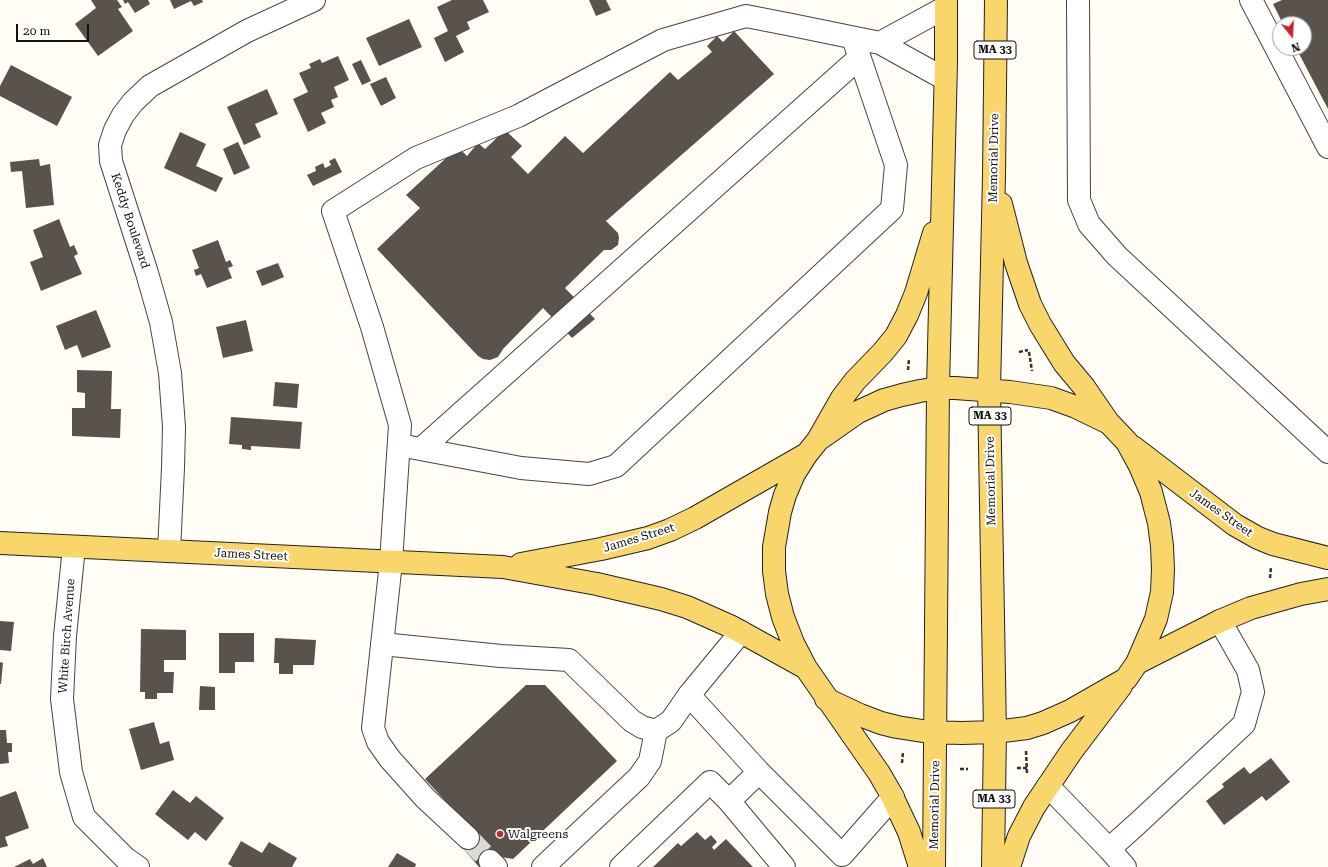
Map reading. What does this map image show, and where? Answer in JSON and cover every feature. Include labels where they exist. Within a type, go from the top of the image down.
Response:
[{"type":"main road","name":"Memorial Drive","points":[[993,867],[995,732],[989,390],[999,3]]},
{"type":"main road","name":"Memorial Drive","points":[[934,867],[938,388],[946,4]]},
{"type":"main road","points":[[994,176],[1012,249],[1030,304],[1040,324],[1064,364],[1084,387],[1109,423],[1127,442],[1140,466],[1151,492],[1159,523],[1163,569],[1162,592],[1156,620],[1132,671],[1071,752],[1032,811],[1019,836],[1009,867]]},
{"type":"main road","points":[[920,867],[909,832],[893,797],[879,773],[826,699],[806,668],[793,643],[783,617],[777,594],[774,570],[774,547],[778,518],[785,495],[794,474],[842,398],[855,380],[883,352],[896,336],[907,315],[916,293],[942,207]]},
{"type":"main road","name":"James Street","points":[[503,567],[601,549],[648,538],[670,530],[695,518],[812,447],[858,412],[884,400],[907,393],[938,388],[955,388],[1032,394],[1051,398],[1076,407],[1109,423]]},
{"type":"main road","name":"James Street","points":[[1127,442],[1230,521],[1258,538],[1273,544],[1328,558]]},
{"type":"main road","name":"James Street","points":[[0,543],[503,567],[597,584],[661,599],[710,617],[741,632],[806,668]]},
{"type":"main road","points":[[826,699],[881,723],[904,728],[936,732],[962,733],[995,732],[1027,728],[1043,723],[1070,711],[1132,671],[1220,621],[1267,603],[1328,589]]},
{"type":"street","name":"Keddy Boulevard","points":[[169,551],[174,427],[168,360],[161,322],[154,297],[111,161],[110,145],[115,130],[123,115],[133,102],[150,86],[247,32],[314,0]]},
{"type":"street","points":[[1078,0],[1079,200],[1089,224],[1122,260],[1328,452]]},
{"type":"street","points":[[1251,0],[1328,147]]},
{"type":"street","points":[[421,449],[856,48],[880,43],[946,4]]},
{"type":"street","points":[[468,838],[425,798],[390,759],[378,742],[373,728],[391,562],[400,425],[372,327],[333,211],[416,158],[518,116],[663,40],[746,16],[792,25],[856,48]]},
{"type":"street","points":[[880,43],[945,79]]},
{"type":"street","points":[[399,445],[521,468],[588,474],[616,466],[892,209],[896,165],[856,48]]},
{"type":"street","name":"White Birch Avenue","points":[[74,547],[65,636],[62,699],[71,772],[84,817],[124,858],[138,867]]},
{"type":"street","points":[[1109,849],[1138,824],[1244,724],[1253,692],[1248,670],[1220,621]]},
{"type":"street","points":[[543,867],[639,778],[650,761],[656,731],[671,721],[689,695],[741,632]]},
{"type":"street","points":[[382,644],[501,656],[569,660],[632,721],[642,727],[656,731]]},
{"type":"street","points":[[689,695],[759,772],[847,861],[893,797]]},
{"type":"street","points":[[729,801],[759,772]]},
{"type":"street","points":[[621,867],[710,782],[729,801],[784,867]]},
{"type":"street","points":[[1048,786],[1125,867]]},
{"type":"path","points":[[1028,350],[1032,371]]},
{"type":"path","points":[[908,374],[909,354]]},
{"type":"path","points":[[1269,582],[1272,563]]},
{"type":"path","points":[[1026,744],[1027,776]]},
{"type":"path","points":[[901,768],[903,752]]},
{"type":"path","points":[[1017,768],[1027,768]]},
{"type":"path","points":[[960,769],[968,769]]},
{"type":"building","points":[[91,0],[117,0],[122,7],[118,9],[133,31],[98,56],[75,24],[96,8]]},
{"type":"building","points":[[123,0],[148,0],[150,4],[135,13],[128,2],[125,4]]},
{"type":"building","points":[[170,0],[202,0],[203,2],[194,6],[191,1],[174,9]]},
{"type":"building","points":[[452,0],[483,0],[489,12],[467,22],[470,29],[456,36],[464,52],[445,62],[434,38],[448,31],[437,7]]},
{"type":"building","points":[[589,0],[606,0],[611,10],[596,16]]},
{"type":"building","points":[[1282,0],[1328,0],[1328,109],[1300,56],[1312,56],[1312,16],[1279,16],[1273,4]]},
{"type":"building","points":[[409,19],[422,47],[379,66],[366,38]]},
{"type":"building","points":[[734,31],[774,74],[606,221],[618,233],[618,245],[611,250],[604,250],[565,288],[595,319],[572,338],[543,308],[503,349],[498,357],[490,360],[483,359],[478,356],[377,249],[420,208],[406,195],[458,147],[467,156],[478,143],[485,149],[505,130],[522,146],[511,157],[528,174],[565,136],[583,153],[670,72],[678,80],[712,52],[707,46],[717,36],[723,42]]},
{"type":"building","points":[[338,56],[349,80],[334,87],[338,97],[331,100],[334,107],[321,113],[326,123],[308,132],[293,99],[308,92],[299,73],[311,68],[309,64],[320,59],[322,63]]},
{"type":"building","points":[[361,60],[371,81],[362,85],[352,64]]},
{"type":"building","points":[[11,65],[72,97],[57,126],[0,96],[0,86]]},
{"type":"building","points":[[386,77],[396,98],[381,106],[370,84]]},
{"type":"building","points":[[267,89],[278,114],[255,124],[261,137],[244,145],[227,107]]},
{"type":"building","points":[[180,132],[206,144],[196,166],[223,178],[216,192],[164,168]]},
{"type":"building","points":[[238,142],[250,168],[234,175],[223,149]]},
{"type":"building","points":[[335,158],[342,172],[313,186],[307,175],[316,171],[315,167],[323,163],[325,168],[331,165],[329,161]]},
{"type":"building","points":[[39,159],[40,166],[50,164],[54,205],[26,208],[22,171],[11,172],[10,162]]},
{"type":"building","points":[[59,219],[70,247],[74,245],[78,254],[74,256],[82,274],[41,291],[30,262],[43,257],[33,230]]},
{"type":"building","points":[[218,240],[226,262],[230,260],[233,266],[228,268],[232,278],[207,288],[201,274],[196,276],[194,270],[199,268],[192,250]]},
{"type":"building","points":[[278,263],[284,277],[262,286],[256,271]]},
{"type":"building","points":[[96,310],[111,347],[82,358],[77,345],[65,350],[56,326]]},
{"type":"building","points":[[246,320],[253,351],[223,358],[216,327]]},
{"type":"building","points":[[77,370],[112,371],[111,409],[121,409],[120,438],[72,436],[72,408],[85,408],[85,393],[77,392]]},
{"type":"building","points":[[275,382],[299,384],[297,408],[273,406]]},
{"type":"building","points":[[231,417],[302,422],[300,449],[251,446],[251,450],[242,449],[242,445],[229,444]]},
{"type":"building","points":[[0,621],[14,622],[11,651],[0,650]]},
{"type":"building","points":[[141,629],[186,630],[186,660],[164,660],[164,672],[174,672],[173,693],[157,693],[157,699],[145,699],[145,692],[140,692]]},
{"type":"building","points":[[219,633],[254,633],[254,662],[235,662],[235,673],[219,673]]},
{"type":"building","points":[[275,638],[316,640],[314,665],[293,665],[293,674],[279,674],[279,663],[274,663]]},
{"type":"building","points":[[0,662],[3,663],[1,684],[0,684]]},
{"type":"building","name":"Walgreens","points":[[526,685],[545,685],[617,761],[513,859],[495,856],[484,867],[479,867],[460,845],[474,832],[425,779]]},
{"type":"building","points":[[200,686],[215,687],[215,710],[199,710]]},
{"type":"building","points":[[154,722],[160,744],[169,741],[174,760],[141,770],[129,729]]},
{"type":"building","points":[[0,730],[6,730],[7,743],[12,743],[12,752],[8,752],[9,763],[0,764]]},
{"type":"building","points":[[1271,758],[1290,782],[1266,801],[1262,796],[1224,825],[1206,801],[1224,787],[1222,784],[1244,767],[1250,774]]},
{"type":"building","points":[[173,790],[190,803],[196,796],[224,818],[206,841],[195,832],[188,840],[155,814]]},
{"type":"building","points":[[16,791],[29,828],[5,837],[8,846],[0,848],[0,797]]},
{"type":"building","points":[[697,832],[705,840],[711,835],[717,842],[712,847],[714,850],[726,839],[753,867],[653,867],[678,843],[681,846]]},
{"type":"building","points":[[241,841],[262,853],[269,842],[297,858],[292,867],[233,867],[228,864]]},
{"type":"building","points":[[397,853],[416,864],[415,867],[388,867]]},
{"type":"building","points":[[43,858],[47,867],[14,867],[30,859],[33,864]]},
{"type":"tunnel","points":[[468,838],[490,861]]},
{"type":"place","name":"Walgreens","points":[[500,834]]}]
